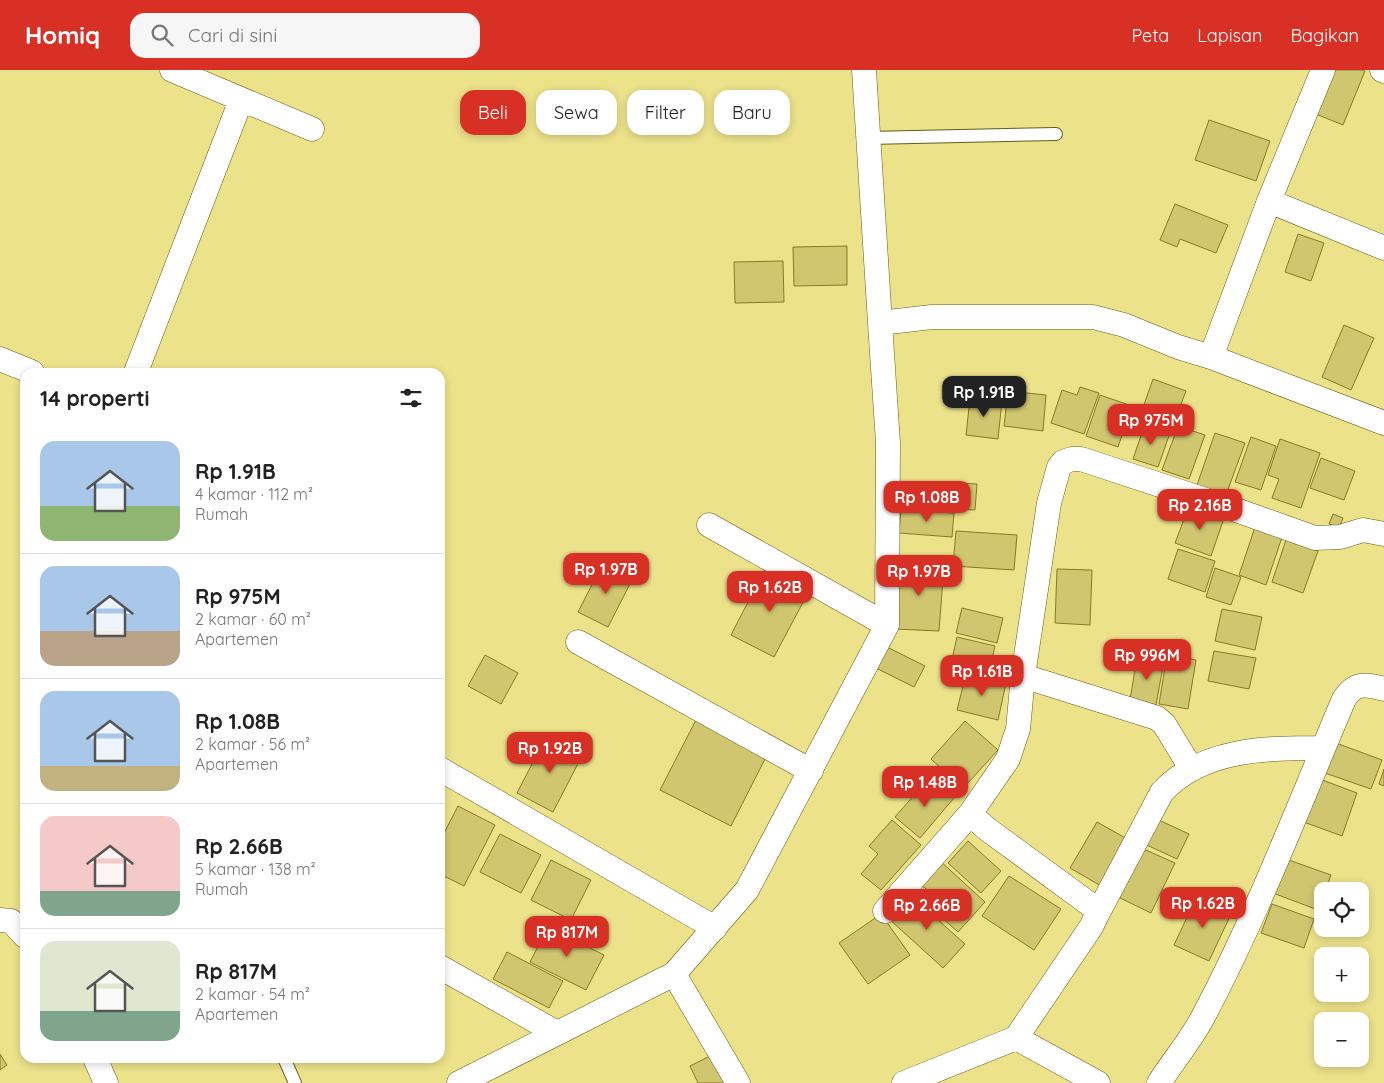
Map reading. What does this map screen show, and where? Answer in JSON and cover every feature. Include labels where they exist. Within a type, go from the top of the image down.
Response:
[{"type":"street","points":[[172,70],[312,129]]},
{"type":"street","points":[[459,1083],[674,974],[748,890],[887,625],[888,443],[864,70]]},
{"type":"street","points":[[1211,357],[1269,200],[1323,70]]},
{"type":"street","points":[[138,368],[241,100]]},
{"type":"street","points":[[1269,200],[1384,248]]},
{"type":"street","points":[[880,322],[932,318],[1093,317],[1124,325],[1384,423]]},
{"type":"street","points":[[0,359],[22,368]]},
{"type":"street","points":[[885,912],[970,814],[1008,759],[1018,729],[1023,676],[1049,503],[1059,467],[1063,462],[1081,459],[1315,538],[1340,537],[1363,530],[1384,534]]},
{"type":"street","points":[[709,525],[887,625]]},
{"type":"street","points":[[578,642],[811,770]]},
{"type":"street","points":[[1023,676],[1157,718],[1164,724],[1191,768]]},
{"type":"street","points":[[1159,1083],[1202,1019],[1209,1005],[1260,899],[1344,699],[1350,690],[1358,686],[1369,684],[1384,689]]},
{"type":"street","points":[[904,1083],[1016,1038],[1091,928],[1162,792],[1173,780],[1191,768],[1211,759],[1242,752],[1282,748],[1323,748]]},
{"type":"street","points":[[445,772],[715,928]]},
{"type":"street","points":[[970,814],[987,830],[1099,912]]},
{"type":"street","points":[[0,920],[11,921],[20,931]]},
{"type":"street","points":[[445,970],[557,1033]]},
{"type":"street","points":[[674,974],[738,1083]]},
{"type":"street","points":[[1016,1038],[1098,1083]]},
{"type":"street","points":[[96,1063],[106,1083]]},
{"type":"lane","points":[[868,138],[1056,134]]},
{"type":"lane","points":[[286,1063],[295,1083]]},
{"type":"building","points":[[1328,70],[1365,71],[1343,125],[1311,112]]},
{"type":"building","points":[[1209,120],[1270,141],[1256,181],[1195,160]]},
{"type":"building","points":[[1175,204],[1228,225],[1216,253],[1180,239],[1177,247],[1160,240]]},
{"type":"building","points":[[1298,234],[1324,243],[1311,281],[1285,272]]},
{"type":"building","points":[[847,246],[847,285],[794,286],[793,247]]},
{"type":"building","points":[[783,261],[784,302],[735,303],[734,262]]},
{"type":"building","points":[[1344,325],[1374,338],[1351,390],[1322,377]]},
{"type":"building","points":[[1153,379],[1186,391],[1172,428],[1140,416]]},
{"type":"building","points":[[1080,387],[1099,393],[1084,434],[1051,423],[1062,390],[1077,395]]},
{"type":"building","points":[[1008,391],[1046,395],[1043,431],[1004,426]]},
{"type":"building","points":[[1100,395],[1132,406],[1118,447],[1086,436]]},
{"type":"building","points":[[970,398],[1002,401],[998,439],[966,435]]},
{"type":"building","points":[[1145,424],[1170,433],[1158,467],[1133,459]]},
{"type":"building","points":[[1178,426],[1205,435],[1189,479],[1162,470]]},
{"type":"building","points":[[1215,433],[1245,443],[1226,495],[1197,485]]},
{"type":"building","points":[[1251,437],[1276,446],[1261,490],[1235,482]]},
{"type":"building","points":[[1280,439],[1320,453],[1301,508],[1272,498],[1279,479],[1268,475]]},
{"type":"building","points":[[1321,458],[1355,471],[1344,500],[1310,488]]},
{"type":"building","points":[[944,482],[977,484],[975,510],[943,508]]},
{"type":"building","points":[[1189,506],[1224,518],[1211,556],[1175,543]]},
{"type":"building","points":[[901,510],[954,513],[952,537],[899,533]]},
{"type":"building","points":[[1333,514],[1343,518],[1339,528],[1329,524]]},
{"type":"building","points":[[1255,527],[1282,537],[1266,585],[1239,575]]},
{"type":"building","points":[[956,531],[1017,535],[1014,570],[953,566]]},
{"type":"building","points":[[1286,540],[1318,551],[1303,593],[1272,582]]},
{"type":"building","points":[[1178,549],[1215,561],[1205,592],[1168,579]]},
{"type":"building","points":[[899,562],[944,565],[939,631],[895,629]]},
{"type":"building","points":[[603,563],[633,578],[608,627],[578,612]]},
{"type":"building","points":[[1215,568],[1241,577],[1231,605],[1206,597]]},
{"type":"building","points":[[765,569],[809,591],[774,657],[731,635]]},
{"type":"building","points":[[1057,569],[1092,570],[1090,625],[1055,623]]},
{"type":"building","points":[[962,608],[1003,618],[997,643],[956,633]]},
{"type":"building","points":[[1222,609],[1262,617],[1255,650],[1215,641]]},
{"type":"building","points":[[957,637],[995,646],[988,677],[950,668]]},
{"type":"building","points":[[885,646],[925,666],[914,687],[874,667]]},
{"type":"building","points":[[1214,651],[1256,658],[1249,689],[1208,681]]},
{"type":"building","points":[[485,655],[518,673],[501,704],[468,686]]},
{"type":"building","points":[[1167,655],[1196,660],[1188,709],[1159,704]]},
{"type":"building","points":[[1137,657],[1164,661],[1156,705],[1130,700]]},
{"type":"building","points":[[966,674],[1006,683],[998,720],[957,710]]},
{"type":"building","points":[[696,720],[766,757],[731,826],[660,790]]},
{"type":"building","points":[[965,721],[998,750],[957,795],[939,779],[945,772],[931,759]]},
{"type":"building","points":[[547,735],[583,754],[553,812],[517,793]]},
{"type":"building","points":[[1336,743],[1382,760],[1371,789],[1325,773]]},
{"type":"building","points":[[1384,769],[1384,786],[1379,784]]},
{"type":"building","points":[[930,777],[954,798],[920,838],[895,817]]},
{"type":"building","points":[[1317,778],[1357,793],[1342,836],[1301,821]]},
{"type":"building","points":[[458,806],[495,825],[464,886],[445,876],[445,831]]},
{"type":"building","points":[[1150,816],[1189,834],[1177,859],[1138,841]]},
{"type":"building","points":[[892,820],[921,845],[881,890],[861,874],[878,854],[869,846]]},
{"type":"building","points":[[1097,822],[1129,840],[1101,886],[1070,868]]},
{"type":"building","points":[[500,834],[541,855],[521,893],[480,872]]},
{"type":"building","points":[[968,841],[1001,871],[981,893],[948,863]]},
{"type":"building","points":[[1139,847],[1175,863],[1151,913],[1116,896]]},
{"type":"building","points":[[938,859],[985,902],[958,932],[925,903],[933,895],[918,882]]},
{"type":"building","points":[[1286,859],[1331,875],[1328,882],[1314,882],[1314,908],[1273,893]]},
{"type":"building","points":[[551,860],[591,880],[571,920],[531,900]]},
{"type":"building","points":[[1009,876],[1061,909],[1034,950],[982,916]]},
{"type":"building","points":[[910,895],[965,944],[943,968],[888,918]]},
{"type":"building","points":[[1197,896],[1232,912],[1209,961],[1174,945]]},
{"type":"building","points":[[1272,904],[1314,919],[1304,948],[1261,933]]},
{"type":"building","points":[[881,914],[910,955],[868,984],[839,943]]},
{"type":"building","points":[[548,927],[604,955],[586,990],[530,962]]},
{"type":"building","points":[[507,952],[563,981],[549,1008],[493,979]]},
{"type":"building","points":[[716,1053],[732,1083],[698,1083],[690,1066]]},
{"type":"building","points":[[0,1054],[7,1065],[0,1070]]}]
